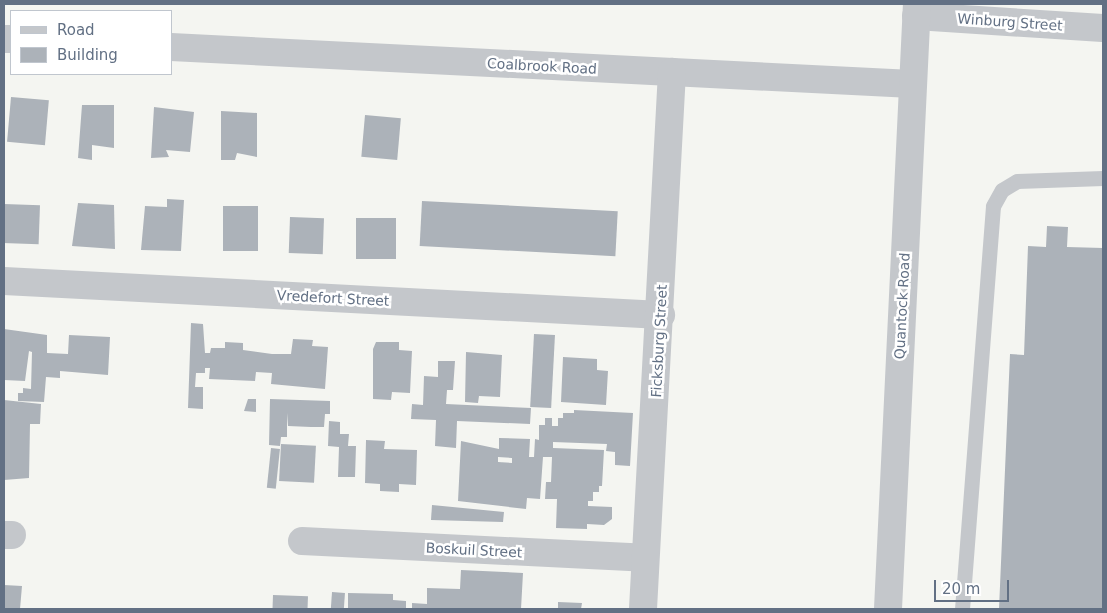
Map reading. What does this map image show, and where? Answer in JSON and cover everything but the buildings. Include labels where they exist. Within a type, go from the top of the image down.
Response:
[{"type":"street","name":"Winburg Street","points":[[916,10],[1103,28]]},
{"type":"street","name":"Quantock Road","points":[[888,609],[916,10]]},
{"type":"street","name":"Coalbrook Road","points":[[172,47],[912,84]]},
{"type":"street","name":"Ficksburg Street","points":[[643,609],[661,315],[672,72]]},
{"type":"street","name":"Vredefort Street","points":[[4,281],[661,315]]},
{"type":"street","name":"Boskuil Street","points":[[302,541],[646,558]]},
{"type":"lane","points":[[962,609],[993,206],[1002,190],[1018,181],[1103,178]]}]
